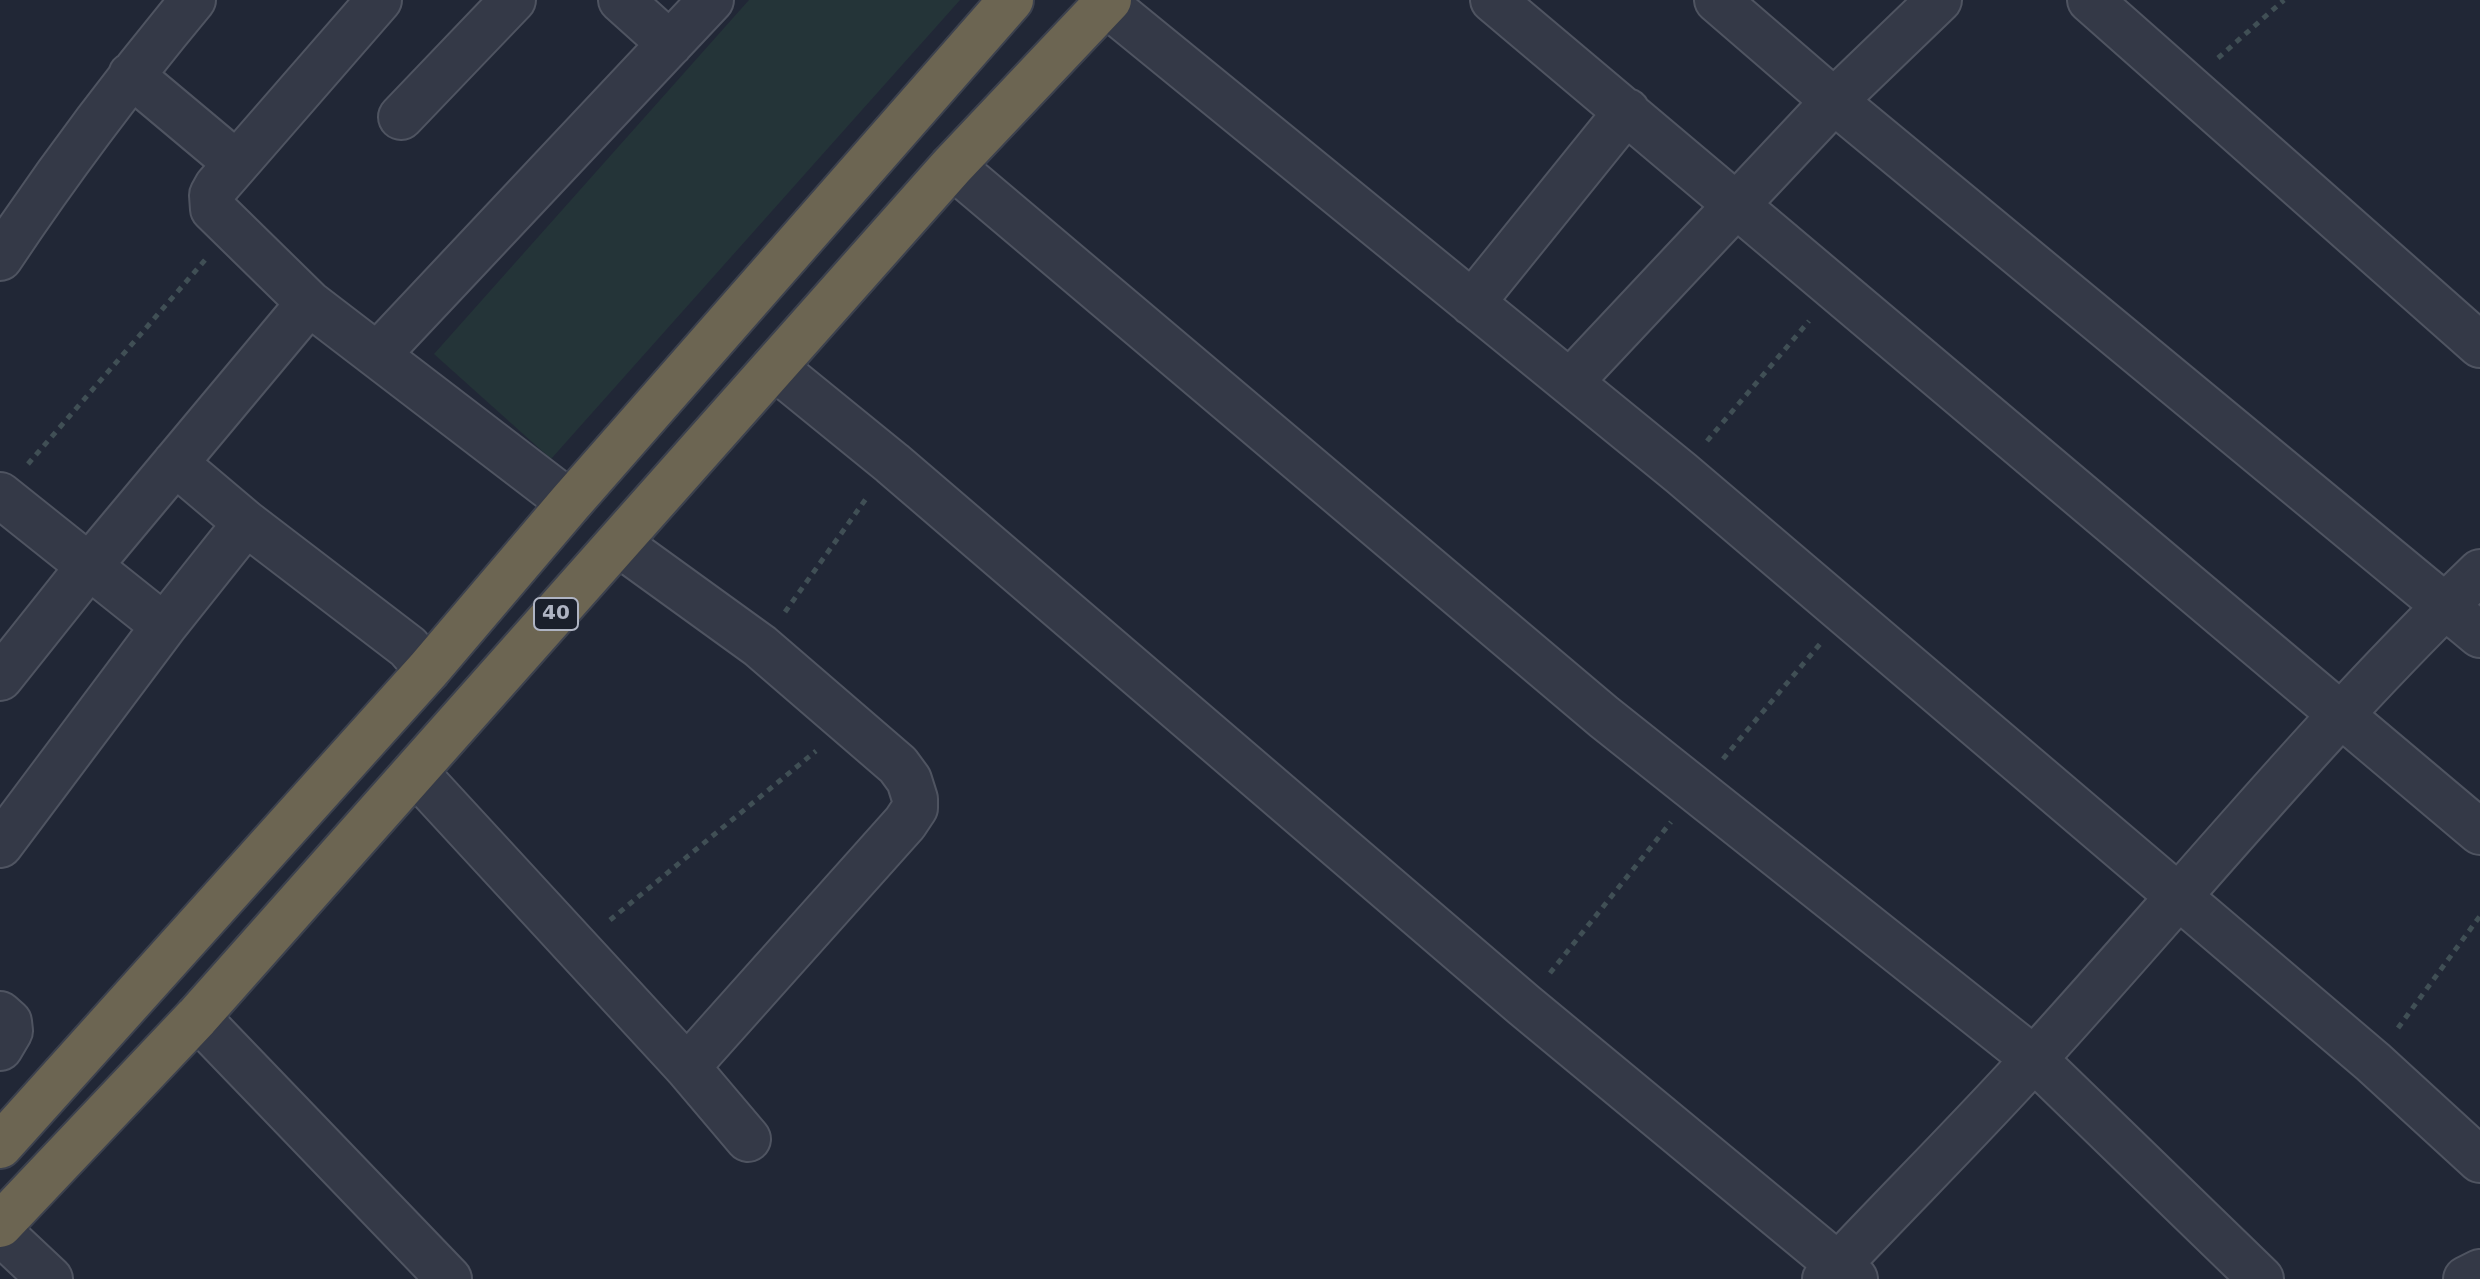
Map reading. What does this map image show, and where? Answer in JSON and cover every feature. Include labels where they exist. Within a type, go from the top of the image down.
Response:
[{"type":"highway","points":[[0,1146],[428,670],[570,503],[1011,0]]},
{"type":"highway","name":"40","points":[[0,1225],[197,1017],[952,166],[1108,2]]},
{"type":"street","points":[[0,258],[57,172],[193,0]]},
{"type":"street","points":[[379,0],[236,163],[217,186],[210,203],[232,229],[309,303],[570,503]]},
{"type":"street","points":[[401,117],[513,0]]},
{"type":"street","points":[[621,0],[670,44]]},
{"type":"street","points":[[378,354],[711,0]]},
{"type":"street","points":[[1493,0],[2480,832]]},
{"type":"street","points":[[1717,0],[1834,101],[2480,635]]},
{"type":"street","points":[[1570,382],[1834,101],[1939,0]]},
{"type":"street","points":[[2090,0],[2480,345]]},
{"type":"street","points":[[1108,2],[1681,473],[2373,1062],[2480,1160]]},
{"type":"street","points":[[131,75],[236,163]]},
{"type":"street","points":[[1472,303],[1627,111]]},
{"type":"street","points":[[952,166],[1604,717],[2034,1059],[2261,1279]]},
{"type":"street","points":[[0,678],[90,565],[309,303]]},
{"type":"street","points":[[774,367],[892,463],[1839,1275],[2340,716],[2480,572]]},
{"type":"street","points":[[175,463],[246,523],[397,638],[428,670]]},
{"type":"street","points":[[1,495],[164,626]]},
{"type":"street","points":[[0,845],[164,626],[246,523]]},
{"type":"street","points":[[619,544],[760,646],[851,723],[898,765],[909,780],[915,799],[915,808],[905,823],[687,1067]]},
{"type":"street","points":[[415,772],[687,1067],[748,1139]]},
{"type":"street","points":[[0,1014],[9,1022],[10,1031],[0,1048]]},
{"type":"street","points":[[197,1017],[449,1279]]},
{"type":"street","points":[[0,1232],[50,1279]]},
{"type":"street","points":[[2466,1279],[2480,1272]]},
{"type":"path","points":[[2187,85],[2284,0]]},
{"type":"path","points":[[1,495],[232,229]]},
{"type":"path","points":[[1681,473],[1836,289]]},
{"type":"path","points":[[760,646],[892,463]]},
{"type":"path","points":[[577,947],[851,723]]},
{"type":"path","points":[[2373,1062],[2480,916]]},
{"type":"shaded area","points":[[749,0],[960,0],[551,459],[434,354]]}]
